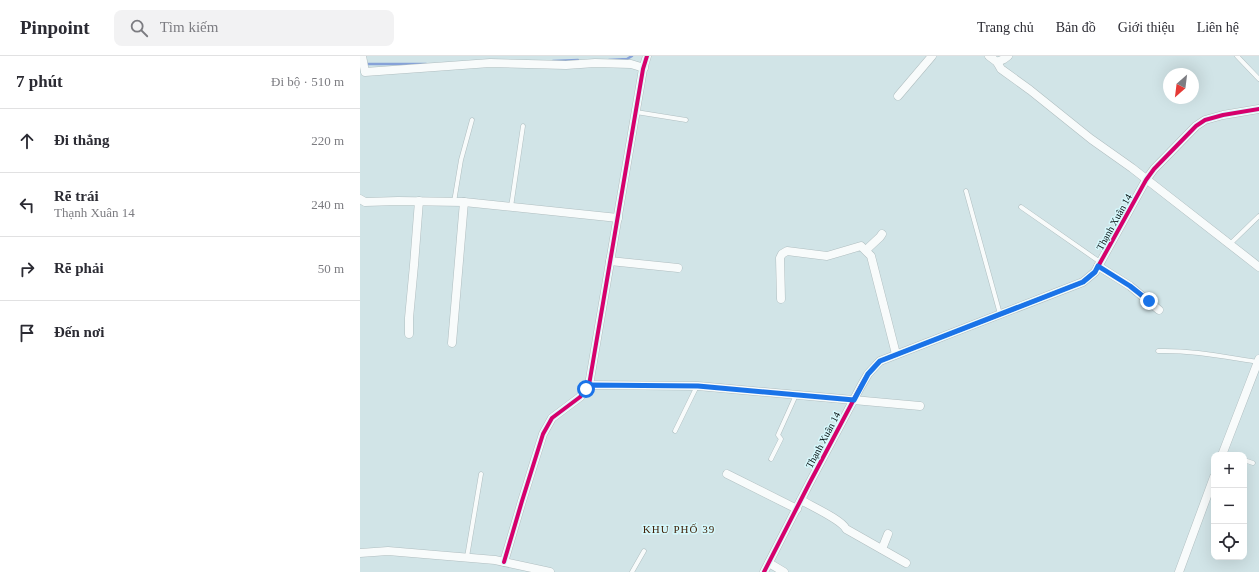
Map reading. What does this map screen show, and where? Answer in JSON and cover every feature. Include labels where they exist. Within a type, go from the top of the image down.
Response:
[{"type":"street","points":[[362,56],[365,72],[490,63],[566,65],[595,63],[631,64],[644,68]]},
{"type":"street","points":[[504,562],[543,434],[552,418],[580,397],[589,385],[647,56]]},
{"type":"street","points":[[898,96],[932,56]]},
{"type":"street","points":[[989,56],[997,62],[1001,69],[1030,90],[1091,139],[1132,168],[1259,267]]},
{"type":"street","points":[[997,62],[1008,56]]},
{"type":"street","name":"Thạnh Xuân 14","points":[[764,572],[868,374],[880,361],[1083,282],[1095,272],[1146,180],[1164,158],[1196,126],[1206,120],[1259,109]]},
{"type":"street","points":[[360,200],[365,202],[464,202],[618,218]]},
{"type":"street","points":[[409,334],[419,201]]},
{"type":"street","points":[[452,343],[464,202]]},
{"type":"street","points":[[866,250],[882,234]]},
{"type":"street","points":[[781,299],[780,258],[782,254],[787,251],[827,256],[861,246],[871,256],[896,354]]},
{"type":"street","points":[[610,261],[678,268]]},
{"type":"street","points":[[1099,264],[1130,286],[1159,310]]},
{"type":"street","points":[[1226,452],[1258,360]]},
{"type":"street","points":[[589,385],[698,386],[920,406]]},
{"type":"street","points":[[727,474],[797,508]]},
{"type":"street","points":[[1179,572],[1211,485]]},
{"type":"street","points":[[801,500],[832,517],[846,529],[906,563]]},
{"type":"street","points":[[882,549],[888,534]]},
{"type":"street","points":[[360,553],[388,552],[495,560],[550,572]]},
{"type":"street","points":[[769,563],[784,572]]},
{"type":"lane","points":[[1237,56],[1259,79]]},
{"type":"lane","points":[[636,112],[686,120]]},
{"type":"lane","points":[[454,202],[460,160],[472,120]]},
{"type":"lane","points":[[511,207],[523,126]]},
{"type":"lane","points":[[966,192],[1000,314]]},
{"type":"lane","points":[[1021,207],[1099,264]]},
{"type":"lane","points":[[1230,244],[1259,216]]},
{"type":"lane","points":[[1158,351],[1189,352],[1258,360]]},
{"type":"lane","points":[[675,431],[698,386]]},
{"type":"lane","points":[[771,459],[781,438],[778,435],[796,395]]},
{"type":"lane","points":[[1247,461],[1253,463]]},
{"type":"lane","points":[[467,558],[481,474]]},
{"type":"lane","points":[[632,572],[644,551]]},
{"type":"waterway","points":[[609,60],[627,59],[632,56]]},
{"type":"waterway","points":[[553,61],[578,60]]},
{"type":"waterway","points":[[365,64],[426,64]]},
{"type":"cycle path","points":[[504,562],[543,434],[552,418],[580,397],[589,385],[643,69],[647,56]]},
{"type":"cycle path","points":[[764,572],[861,386],[868,374],[880,361],[1083,282],[1095,272],[1146,180],[1154,169],[1196,126],[1205,120],[1223,115],[1259,109]]},
{"type":"district","name":"KHU PHỐ 39","points":[[679,529]]},
{"type":"route","points":[[586,389],[589,385],[698,386],[854,400],[868,374],[880,361],[1083,282],[1095,272],[1098,266],[1130,286],[1149,301]]}]
